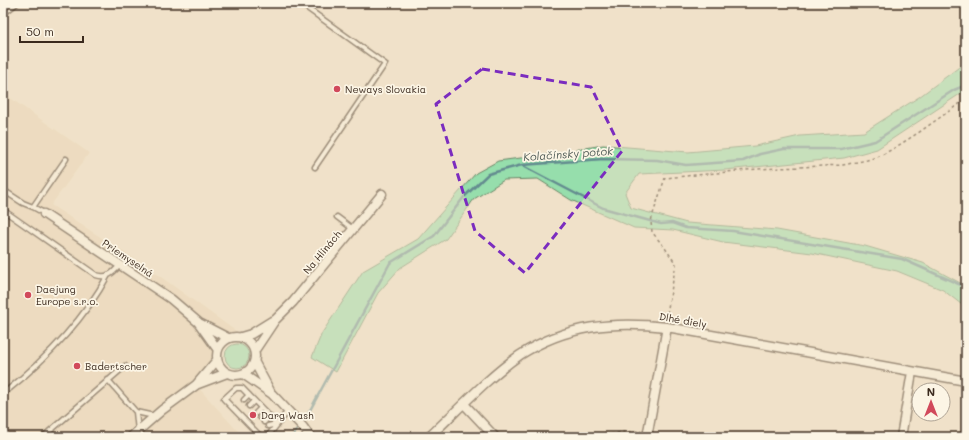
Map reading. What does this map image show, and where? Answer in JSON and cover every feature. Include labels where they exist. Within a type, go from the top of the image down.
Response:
[{"type":"street","name":"Na Hlinách","points":[[255,350],[275,320],[293,302],[382,194]]},
{"type":"street","name":"Priemyselná","points":[[44,214],[171,299],[198,322],[228,338]]},
{"type":"street","name":"Na Hlinách","points":[[241,337],[250,334],[275,320]]},
{"type":"street","name":"Priemyselná","points":[[198,322],[218,350]]},
{"type":"street","name":"Dlhé diely","points":[[430,437],[491,379],[521,355],[549,340],[583,329],[608,324],[645,324],[666,327],[966,381]]},
{"type":"street","points":[[645,434],[666,327]]},
{"type":"street","points":[[235,336],[241,337],[252,344],[255,350],[255,363],[252,368],[243,374],[232,375],[227,373],[219,365],[217,360],[218,350],[220,345],[228,338],[235,336]]},
{"type":"street","points":[[131,437],[154,416],[196,385],[217,360]]},
{"type":"street","points":[[255,363],[272,394]]},
{"type":"street","points":[[900,437],[912,372]]},
{"type":"street","points":[[196,385],[227,373]]},
{"type":"street","points":[[243,374],[272,394],[303,427],[310,437]]},
{"type":"street","points":[[464,404],[496,437]]},
{"type":"lane","points":[[3,14],[17,3]]},
{"type":"lane","points":[[300,3],[385,64],[315,167]]},
{"type":"lane","points":[[33,207],[66,159]]},
{"type":"lane","points":[[3,190],[44,214]]},
{"type":"lane","points":[[3,210],[96,275],[102,277],[108,275],[116,270],[120,264]]},
{"type":"lane","points":[[337,218],[353,229]]},
{"type":"lane","points":[[3,394],[57,346],[101,289],[108,275]]},
{"type":"lane","points":[[43,437],[124,366]]},
{"type":"lane","points":[[108,380],[136,412],[138,431]]},
{"type":"lane","points":[[277,424],[242,388],[236,388],[224,399],[255,431],[262,436],[268,436],[288,411]]},
{"type":"lane","points":[[244,400],[249,395]]},
{"type":"lane","points":[[249,406],[254,401]]},
{"type":"lane","points":[[234,409],[239,405]]},
{"type":"lane","points":[[256,413],[261,408]]},
{"type":"lane","points":[[240,415],[244,411]]},
{"type":"lane","points":[[136,412],[154,416]]},
{"type":"lane","points":[[260,417],[266,412]]},
{"type":"lane","points":[[264,422],[270,416]]},
{"type":"lane","points":[[246,422],[250,418]]},
{"type":"lane","points":[[251,426],[255,422]]},
{"type":"lane","points":[[268,426],[277,424]]},
{"type":"lane","points":[[255,431],[259,427]]},
{"type":"lane","points":[[262,436],[263,431]]},
{"type":"path","points":[[666,327],[676,264],[652,232],[651,222],[665,178],[750,170],[843,165],[867,160],[880,156],[896,147],[966,99]]},
{"type":"path","points":[[599,437],[622,432],[645,434]]},
{"type":"highlighted area","points":[[482,69],[591,87],[622,151],[525,273],[475,231],[436,104]]},
{"type":"shaded area","points":[[3,93],[89,153],[51,205],[154,272],[237,332],[195,384],[243,437],[3,437]]},
{"type":"green space","points":[[966,62],[966,90],[877,149],[844,158],[725,170],[639,174],[625,193],[631,208],[687,223],[777,230],[865,246],[923,263],[966,286],[966,308],[943,290],[897,271],[812,253],[723,242],[673,230],[634,228],[571,200],[538,179],[504,180],[474,199],[446,239],[400,268],[378,293],[336,372],[312,357],[322,333],[363,271],[418,239],[476,173],[498,161],[603,145],[688,152],[755,146],[800,136],[864,132],[919,97]]},
{"type":"green space","points":[[232,344],[242,344],[249,351],[249,361],[242,368],[232,368],[225,361],[225,351]]},
{"type":"waterway","name":"Kolačínsky potok","points":[[292,437],[309,412],[390,263],[434,236],[464,197],[488,174],[522,165],[603,159],[657,160],[686,165],[743,161],[760,154],[784,149],[841,149],[875,141],[954,90],[966,85]]},
{"type":"waterway","points":[[523,166],[603,208],[661,224],[672,223],[686,228],[733,231],[902,259],[961,285],[966,291]]},
{"type":"place","name":"Neways Slovakia","points":[[337,89]]},
{"type":"place","name":"Daejung Europe s.r.o.","points":[[28,295]]},
{"type":"place","name":"Badertscher","points":[[77,366]]},
{"type":"place","name":"Darg Wash","points":[[253,415]]}]
